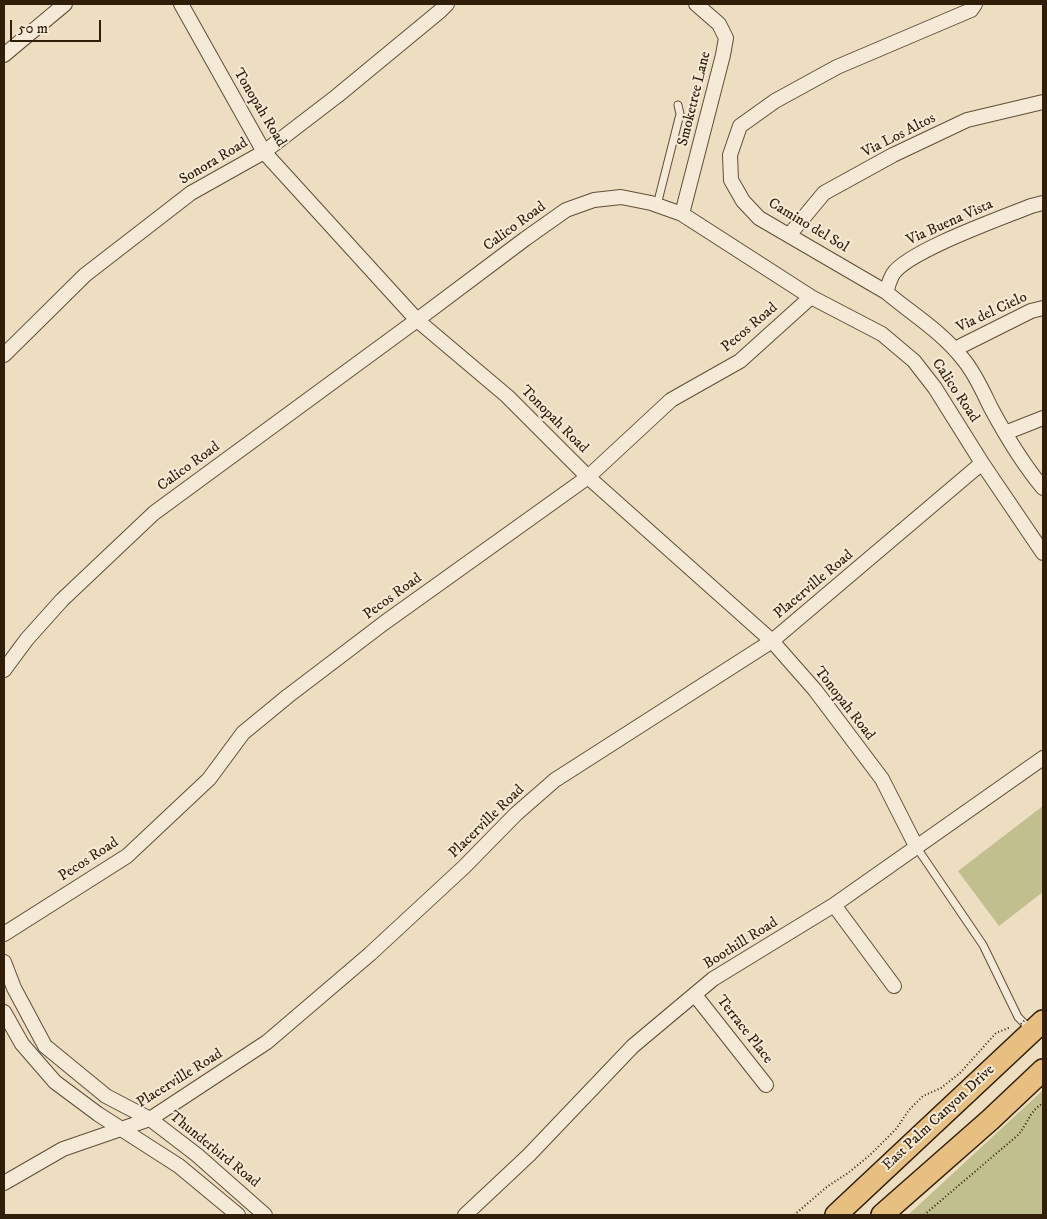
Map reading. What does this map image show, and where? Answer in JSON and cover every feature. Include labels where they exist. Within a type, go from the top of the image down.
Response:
[{"type":"main road","name":"East Palm Canyon Drive","points":[[836,1215],[1029,1023]]},
{"type":"main road","points":[[882,1215],[990,1120],[1043,1070]]},
{"type":"street","points":[[4,55],[65,4]]},
{"type":"street","name":"Tonopah Road","points":[[181,4],[264,152],[417,320],[507,396],[588,477],[772,642],[815,690],[882,779],[917,848]]},
{"type":"street","name":"Sonora Road","points":[[4,355],[93,269],[191,194],[264,152],[358,79],[447,4]]},
{"type":"street","name":"Smoketree Lane","points":[[682,214],[726,38],[720,24],[696,4]]},
{"type":"street","name":"Camino del Sol","points":[[975,4],[971,10],[837,67],[775,102],[740,126],[730,155],[731,180],[743,201],[759,218],[790,234],[886,292],[901,305],[931,325],[965,360],[1005,433],[1043,488]]},
{"type":"street","name":"Via Los Altos","points":[[790,234],[824,193],[893,155],[967,120],[1043,102]]},
{"type":"street","name":"Calico Road","points":[[4,670],[62,600],[154,512],[566,210],[594,200],[621,197],[656,205],[682,214],[812,297],[882,334],[914,362],[935,388],[982,463],[1043,553]]},
{"type":"street","name":"Via Buena Vista","points":[[886,292],[893,273],[909,258],[954,237],[1043,203]]},
{"type":"street","name":"Pecos Road","points":[[4,934],[126,856],[210,779],[243,733],[280,702],[384,623],[588,477],[671,400],[740,361],[812,297]]},
{"type":"street","name":"Via del Cielo","points":[[955,349],[1031,311],[1043,308]]},
{"type":"street","points":[[1005,433],[1043,418]]},
{"type":"street","name":"Placerville Road","points":[[4,1183],[63,1149],[150,1119],[267,1042],[370,954],[554,780],[772,642],[982,463]]},
{"type":"street","name":"Boothill Road","points":[[465,1215],[528,1155],[633,1046],[713,979],[834,905],[1043,758]]},
{"type":"street","points":[[834,905],[894,986]]},
{"type":"street","name":"Thunderbird Road","points":[[4,962],[14,988],[46,1046],[106,1096],[150,1119],[197,1155],[265,1215]]},
{"type":"street","name":"Terrace Place","points":[[696,995],[766,1085]]},
{"type":"street","points":[[4,1012],[22,1044],[55,1082],[120,1129],[178,1166],[238,1215]]},
{"type":"lane","points":[[656,205],[680,114],[678,105]]},
{"type":"lane","points":[[917,848],[983,945],[1018,1017],[1029,1023]]},
{"type":"path","points":[[794,1215],[828,1186],[870,1155],[896,1129],[909,1110],[923,1096],[941,1088],[960,1073],[996,1033],[1012,1026]]},
{"type":"path","points":[[924,1215],[1018,1135],[1025,1127],[1033,1110],[1043,1103]]},
{"type":"shaded area","points":[[1043,806],[1043,892],[999,926],[958,871]]},
{"type":"shaded area","points":[[1043,1090],[1043,1215],[908,1215]]}]
